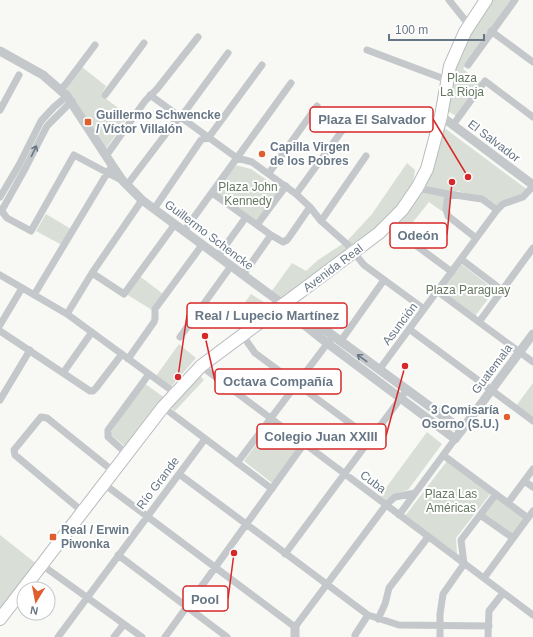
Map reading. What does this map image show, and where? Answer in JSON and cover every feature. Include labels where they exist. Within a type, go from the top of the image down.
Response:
[{"type":"main road","name":"Avenida Real","points":[[0,619],[163,407],[201,366],[379,233],[402,210],[418,188],[427,169],[441,116],[450,66],[465,32],[486,0]]},
{"type":"street","points":[[449,0],[469,25]]},
{"type":"street","points":[[468,65],[491,31],[515,0]]},
{"type":"street","points":[[491,31],[533,61]]},
{"type":"street","points":[[106,156],[150,95],[157,89],[198,37]]},
{"type":"street","points":[[105,95],[144,43]]},
{"type":"street","points":[[1,210],[2,200],[47,126],[51,116],[66,96],[65,85],[95,45]]},
{"type":"street","points":[[367,50],[447,80]]},
{"type":"street","name":"Guillermo Schencke","points":[[0,51],[43,75],[66,96],[106,156],[109,169]]},
{"type":"street","points":[[125,183],[180,117],[228,53]]},
{"type":"street","points":[[154,209],[201,140],[209,137],[262,65]]},
{"type":"street","points":[[0,110],[19,75]]},
{"type":"street","points":[[453,125],[485,81],[533,117]]},
{"type":"street","points":[[184,231],[291,83]]},
{"type":"street","points":[[150,95],[237,158],[252,162],[286,186],[310,207],[320,221],[347,244],[364,265],[424,310]]},
{"type":"street","points":[[269,173],[317,106]]},
{"type":"street","name":"El Salvador","points":[[441,116],[533,185]]},
{"type":"street","points":[[296,194],[344,128]]},
{"type":"street","name":"Guillermo Schencke","points":[[1,210],[7,218],[31,231],[74,155],[109,169],[142,200],[284,305],[288,312],[333,340]]},
{"type":"street","points":[[320,221],[366,156]]},
{"type":"street","points":[[34,295],[109,169]]},
{"type":"street","name":"Asunción","points":[[379,370],[502,204],[523,197],[533,185]]},
{"type":"street","points":[[257,225],[286,186]]},
{"type":"street","points":[[418,188],[476,198],[498,210]]},
{"type":"street","points":[[212,193],[283,242],[287,240],[310,207]]},
{"type":"street","points":[[448,194],[446,209],[448,216],[476,238]]},
{"type":"street","points":[[67,314],[92,273],[142,200]]},
{"type":"street","points":[[218,256],[246,217]]},
{"type":"street","points":[[393,219],[406,238],[452,272]]},
{"type":"street","points":[[92,273],[124,294],[175,224]]},
{"type":"street","points":[[243,275],[271,235]]},
{"type":"street","points":[[128,359],[154,322],[155,309],[202,245]]},
{"type":"street","points":[[479,322],[533,248]]},
{"type":"street","points":[[461,259],[502,290]]},
{"type":"street","points":[[180,336],[231,266]]},
{"type":"street","points":[[0,275],[67,314],[175,393]]},
{"type":"street","points":[[237,463],[297,384],[384,280]]},
{"type":"street","points":[[0,325],[22,288]]},
{"type":"street","points":[[437,291],[533,362]]},
{"type":"street","points":[[409,329],[533,421]]},
{"type":"street","points":[[0,331],[90,391],[93,391],[122,354]]},
{"type":"street","points":[[63,373],[92,332]]},
{"type":"street","name":"Guatemala","points":[[455,439],[533,334]]},
{"type":"street","points":[[243,336],[255,353],[370,438]]},
{"type":"street","points":[[333,340],[379,370],[403,394],[462,430]]},
{"type":"street","points":[[333,340],[403,394],[455,439],[399,515]]},
{"type":"street","points":[[0,400],[30,350]]},
{"type":"street","name":"Cuba","points":[[201,366],[533,615]]},
{"type":"street","points":[[127,454],[108,437],[108,430],[149,374]]},
{"type":"street","points":[[285,554],[403,394]]},
{"type":"street","points":[[163,407],[272,489]]},
{"type":"street","points":[[83,512],[16,454],[14,450],[41,417],[44,417],[113,471]]},
{"type":"street","name":"Río Grande","points":[[58,637],[205,439]]},
{"type":"street","points":[[165,637],[304,444]]},
{"type":"street","points":[[443,454],[528,518]]},
{"type":"street","points":[[508,503],[533,469]]},
{"type":"street","points":[[179,474],[368,615],[399,624],[489,626]]},
{"type":"street","points":[[524,481],[533,487]]},
{"type":"street","points":[[104,484],[295,627]]},
{"type":"street","points":[[295,637],[295,627],[386,505],[395,497],[415,493]]},
{"type":"street","points":[[440,637],[441,603],[443,594],[464,564],[461,540],[496,494]]},
{"type":"street","points":[[484,578],[533,511]]},
{"type":"street","points":[[480,515],[513,538]]},
{"type":"street","points":[[378,619],[385,604],[389,588],[428,537]]},
{"type":"street","points":[[118,555],[225,636]]},
{"type":"street","points":[[42,565],[142,637]]},
{"type":"street","points":[[488,637],[489,611],[504,592]]},
{"type":"street","points":[[355,637],[368,615]]},
{"type":"street","points":[[114,637],[124,624]]},
{"type":"green space","name":"Plaza La Rioja","points":[[488,0],[513,0],[463,69],[481,83],[456,116],[444,109],[454,65]]},
{"type":"green space","points":[[82,67],[106,86],[101,95],[129,116],[105,150],[65,91]]},
{"type":"green space","points":[[439,124],[528,190],[520,197],[498,208],[469,194],[457,191],[443,212],[429,202],[405,232],[396,219],[404,211]]},
{"type":"green space","points":[[407,163],[415,170],[412,184],[406,197],[386,220],[374,231],[281,300],[271,292],[292,263],[306,271],[318,260],[347,241],[372,214]]},
{"type":"green space","name":"Plaza John Kennedy","points":[[235,165],[251,169],[281,190],[255,225],[213,197]]},
{"type":"green space","points":[[46,214],[71,229],[62,245],[36,231]]},
{"type":"green space","name":"Plaza Paraguay","points":[[461,264],[495,290],[475,316],[441,290]]},
{"type":"green space","points":[[137,274],[163,294],[152,310],[123,292]]},
{"type":"green space","points":[[251,294],[270,306],[237,328],[230,323]]},
{"type":"green space","points":[[179,344],[196,358],[171,387],[156,376]]},
{"type":"green space","points":[[198,373],[204,380],[175,411],[168,405]]},
{"type":"green space","points":[[144,383],[165,398],[127,448],[110,434]]},
{"type":"green space","points":[[533,383],[533,418],[516,406]]},
{"type":"green space","points":[[270,426],[299,448],[272,483],[244,461]]},
{"type":"green space","points":[[427,432],[442,444],[408,490],[397,493],[386,501],[380,496]]},
{"type":"green space","name":"Plaza Las Américas","points":[[447,461],[491,493],[456,538],[457,554],[405,516]]},
{"type":"green space","points":[[496,497],[526,518],[513,535],[483,515]]},
{"type":"green space","points":[[0,535],[38,565],[26,581],[16,581],[16,593],[0,614]]},
{"type":"place","name":"Guillermo Schwencke / Víctor Villalón","points":[[88,122]]},
{"type":"place","name":"Capilla Virgen de los Pobres","points":[[262,154]]},
{"type":"place","name":"Plaza El Salvador","points":[[468,177]]},
{"type":"place","name":"Odeón","points":[[452,182]]},
{"type":"place","name":"Octava Compañía","points":[[205,336]]},
{"type":"place","name":"Colegio Juan XXIII","points":[[405,366]]},
{"type":"place","name":"Real / Lupecio Martínez","points":[[178,377]]},
{"type":"place","name":"3 Comisaría Osorno (S.U.)","points":[[507,417]]},
{"type":"place","name":"Real / Erwin Piwonka","points":[[53,537]]},
{"type":"place","name":"Pool","points":[[234,553]]}]
